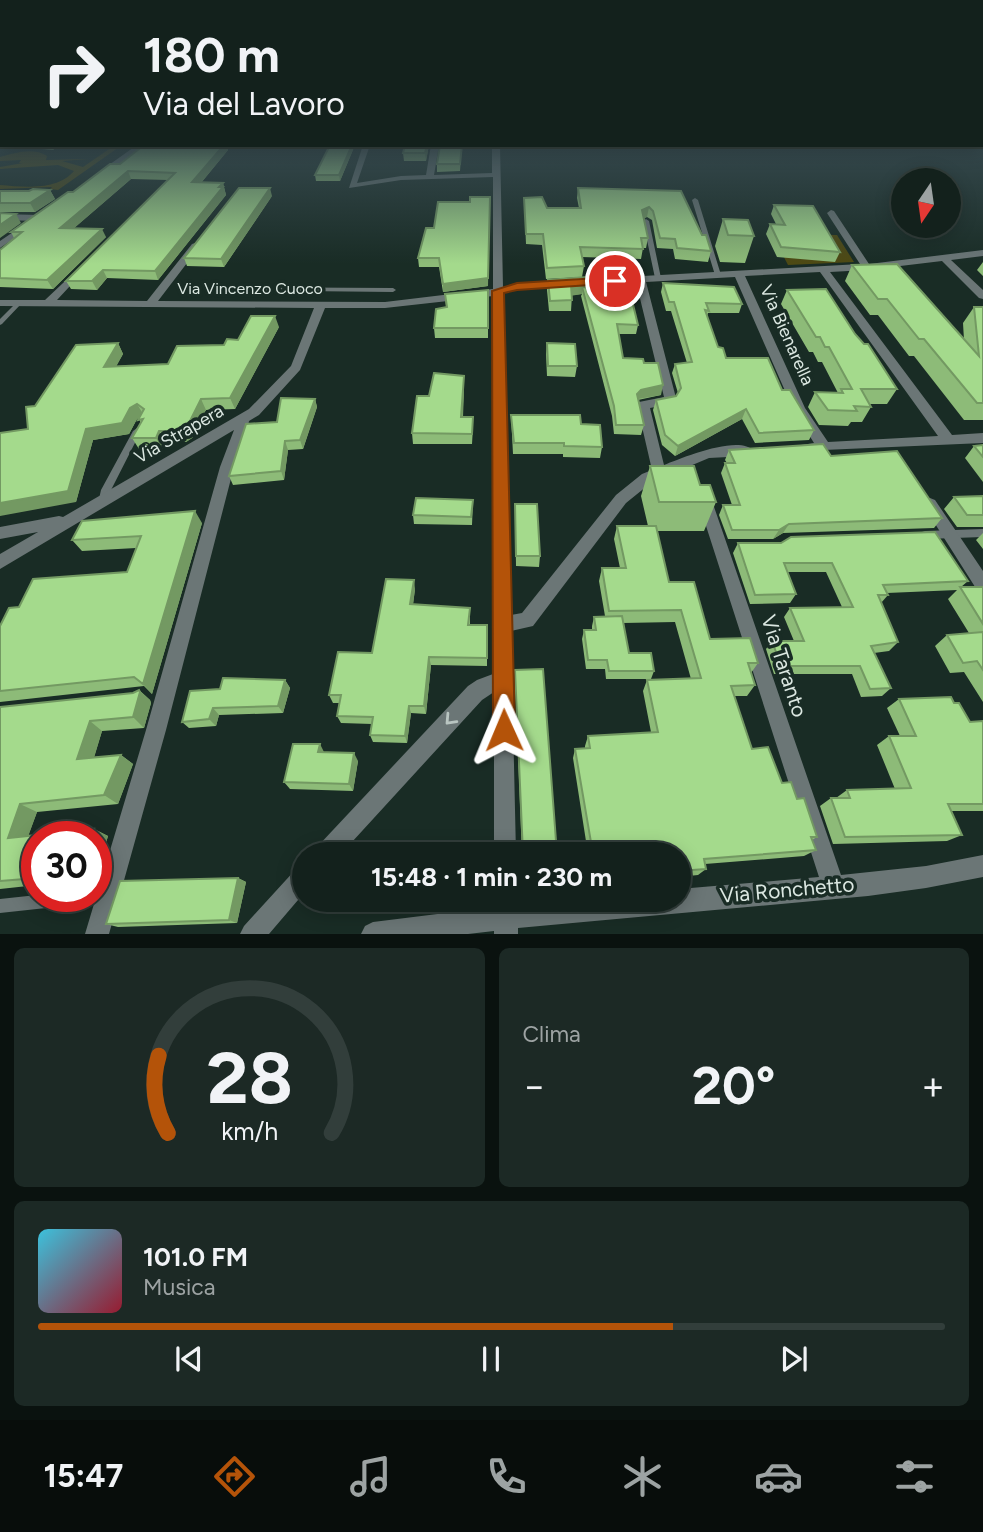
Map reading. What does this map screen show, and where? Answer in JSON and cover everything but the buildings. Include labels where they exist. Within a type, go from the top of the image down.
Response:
[{"type":"street","points":[[355,177],[352,186],[422,177]]},
{"type":"street","points":[[497,177],[505,842]]},
{"type":"street","points":[[0,245],[49,211]]},
{"type":"street","points":[[831,213],[867,267]]},
{"type":"street","points":[[0,217],[39,218]]},
{"type":"street","points":[[151,303],[200,239]]},
{"type":"street","name":"Via Vincenzo Cuoco","points":[[0,303],[151,303],[322,297],[398,304],[498,291],[517,286],[867,267],[983,253]]},
{"type":"street","points":[[944,258],[983,296]]},
{"type":"street","points":[[48,303],[85,265]]},
{"type":"street","points":[[824,269],[948,440]]},
{"type":"street","name":"Via Bienarella","points":[[739,274],[799,409],[824,447]]},
{"type":"street","points":[[640,279],[670,395],[667,401],[643,405],[659,472]]},
{"type":"street","name":"Via Strapera","points":[[0,562],[67,520],[243,420],[270,397],[296,367],[322,297]]},
{"type":"street","points":[[97,933],[156,730],[224,479],[241,434],[243,420]]},
{"type":"street","points":[[797,448],[894,450],[948,440],[983,439]]},
{"type":"street","points":[[503,624],[516,624],[527,620],[621,499],[637,484],[659,472],[695,473],[706,453],[759,450]]},
{"type":"street","name":"Via Taranto","points":[[695,473],[727,546],[833,886]]},
{"type":"street","points":[[919,487],[983,585]]},
{"type":"street","points":[[0,533],[67,520]]},
{"type":"street","points":[[337,842],[475,693],[488,684],[503,680]]},
{"type":"street","name":"Via Ronchetto","points":[[373,933],[506,916],[833,886],[983,866]]},
{"type":"street","points":[[261,929],[292,892]]},
{"type":"lane","points":[[695,200],[719,275]]},
{"type":"lane","points":[[646,221],[658,278]]},
{"type":"lane","points":[[214,289],[322,297],[394,290]]},
{"type":"lane","points":[[0,323],[19,303]]},
{"type":"lane","points":[[104,499],[106,490],[143,420]]},
{"type":"lane","points":[[914,535],[983,533]]},
{"type":"lane","points":[[0,906],[21,904]]},
{"type":"shaded area","points":[[67,177],[77,177],[58,190],[50,189],[52,187],[0,189],[0,185],[49,185]]},
{"type":"shaded area","points":[[772,234],[837,235],[854,262],[788,265]]},
{"type":"route","points":[[504,730],[498,291],[517,286],[615,281]]}]
